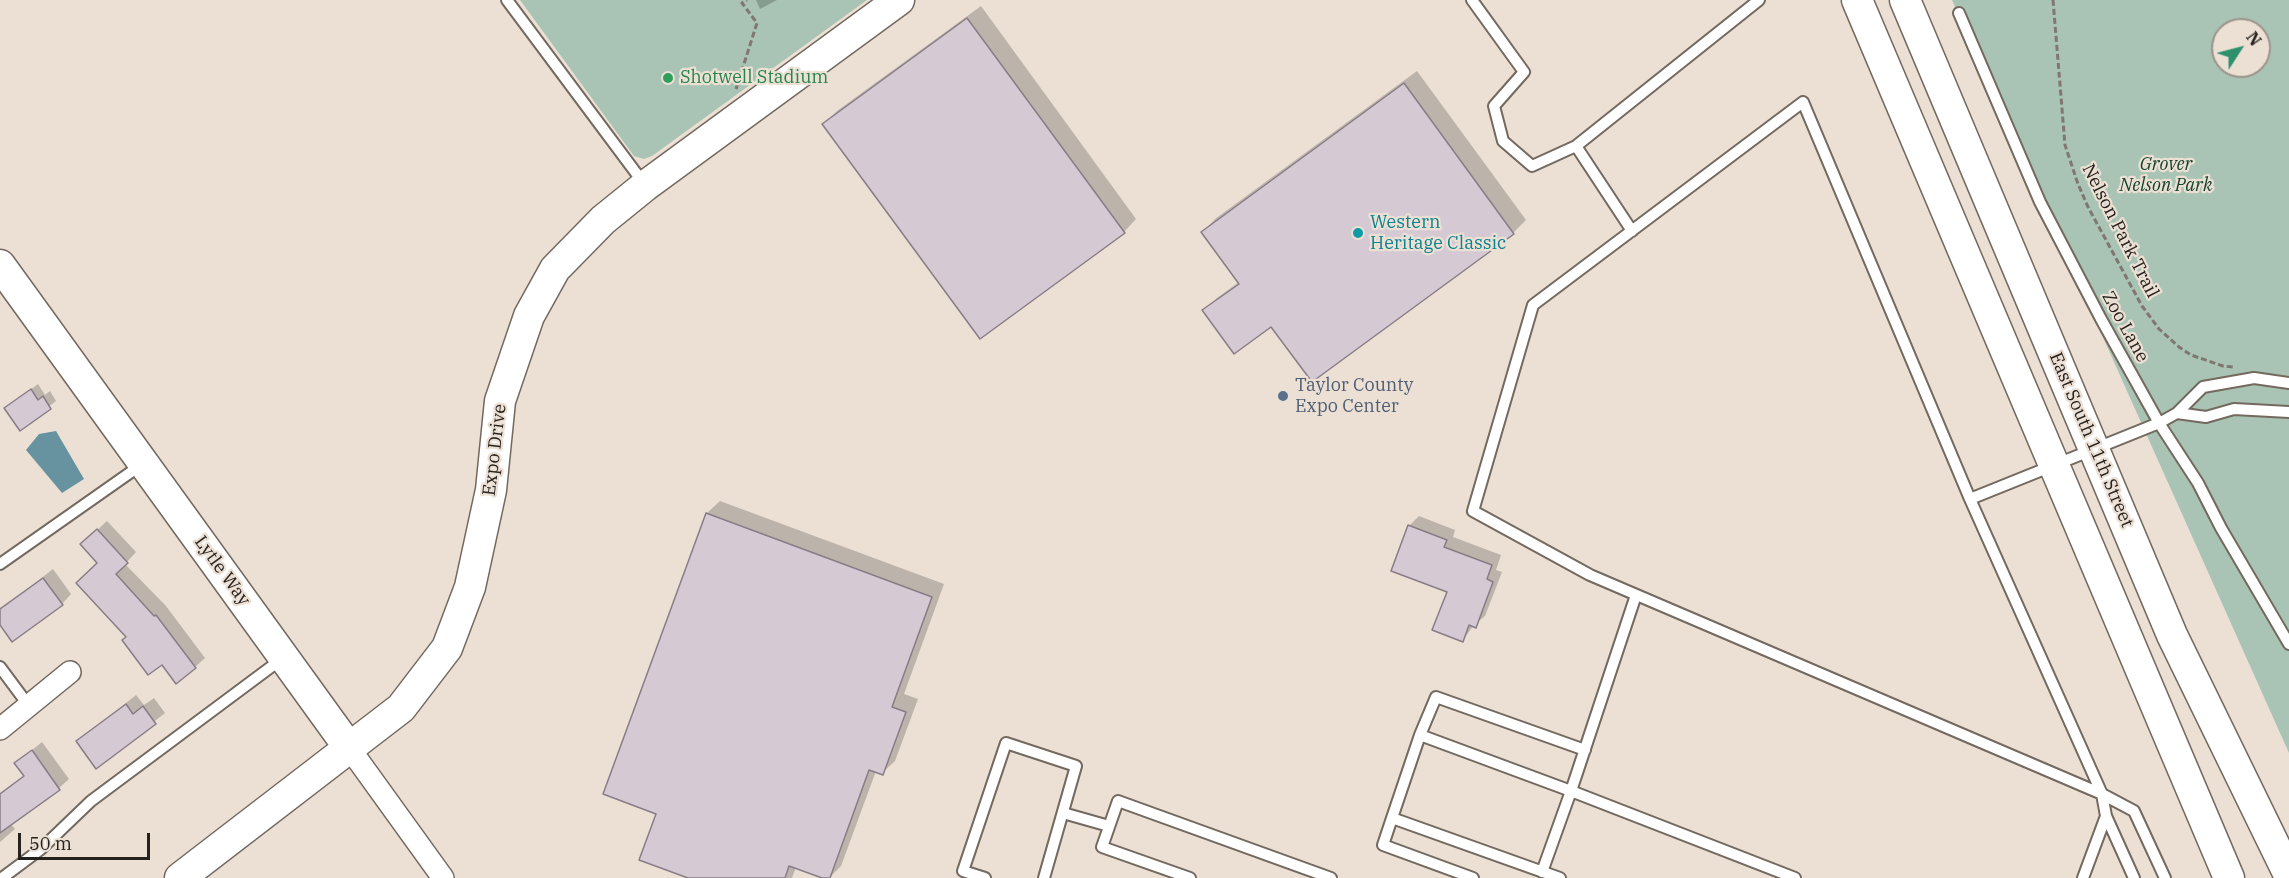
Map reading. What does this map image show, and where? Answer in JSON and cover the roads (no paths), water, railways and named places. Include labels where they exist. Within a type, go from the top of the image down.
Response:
[{"type":"main road","name":"Expo Drive","points":[[180,878],[351,749],[401,708],[447,648],[470,587],[492,490],[500,401],[529,316],[555,269],[603,220],[645,186],[899,0]]},
{"type":"main road","points":[[1857,0],[2229,878]]},
{"type":"main road","name":"East South 11th Street","points":[[1905,0],[2172,635],[2289,875]]},
{"type":"main road","name":"Lytle Way","points":[[0,265],[351,749]]},
{"type":"street","points":[[0,729],[70,672]]},
{"type":"street","name":"Lytle Way","points":[[351,749],[443,878]]},
{"type":"lane","points":[[507,0],[645,186]]},
{"type":"lane","points":[[1472,0],[1524,72],[1494,106],[1503,141],[1532,166],[1576,146],[1760,0]]},
{"type":"lane","name":"Zoo Lane","points":[[1959,13],[2040,202],[2101,319],[2159,423],[2198,483],[2221,528],[2289,644]]},
{"type":"lane","points":[[2134,878],[2106,816],[2102,794],[1970,499],[1803,102],[1533,305],[1473,511],[1590,575],[2102,794],[2134,811],[2165,878]]},
{"type":"lane","points":[[1576,146],[1632,231]]},
{"type":"lane","points":[[1970,499],[2159,423],[2176,413],[2203,387],[2254,378],[2289,383]]},
{"type":"lane","points":[[2176,413],[2206,417],[2234,409],[2289,412]]},
{"type":"lane","points":[[0,564],[144,463]]},
{"type":"lane","points":[[1542,872],[1636,595]]},
{"type":"lane","points":[[2,878],[41,849],[91,801],[285,656]]},
{"type":"lane","points":[[0,667],[29,706]]},
{"type":"lane","points":[[1473,878],[1383,845],[1420,735],[1436,698],[1585,750]]},
{"type":"lane","points":[[1420,735],[1795,878]]},
{"type":"lane","points":[[985,878],[963,871],[1006,743],[1076,766],[1044,878]]},
{"type":"lane","points":[[1190,878],[1102,847],[1118,801],[1331,878]]},
{"type":"lane","points":[[1063,813],[1109,826]]},
{"type":"lane","points":[[2083,878],[2106,816]]},
{"type":"lane","points":[[1392,818],[1560,878]]},
{"type":"water","points":[[56,431],[84,479],[62,493],[26,450],[39,434]]},
{"type":"place","name":"Shotwell Stadium","points":[[668,78]]},
{"type":"place","name":"Western Heritage Classic","points":[[1358,233]]},
{"type":"place","name":"Taylor County Expo Center","points":[[1283,396]]},
{"type":"park label","name":"Grover Nelson Park","points":[[2166,175]]}]
